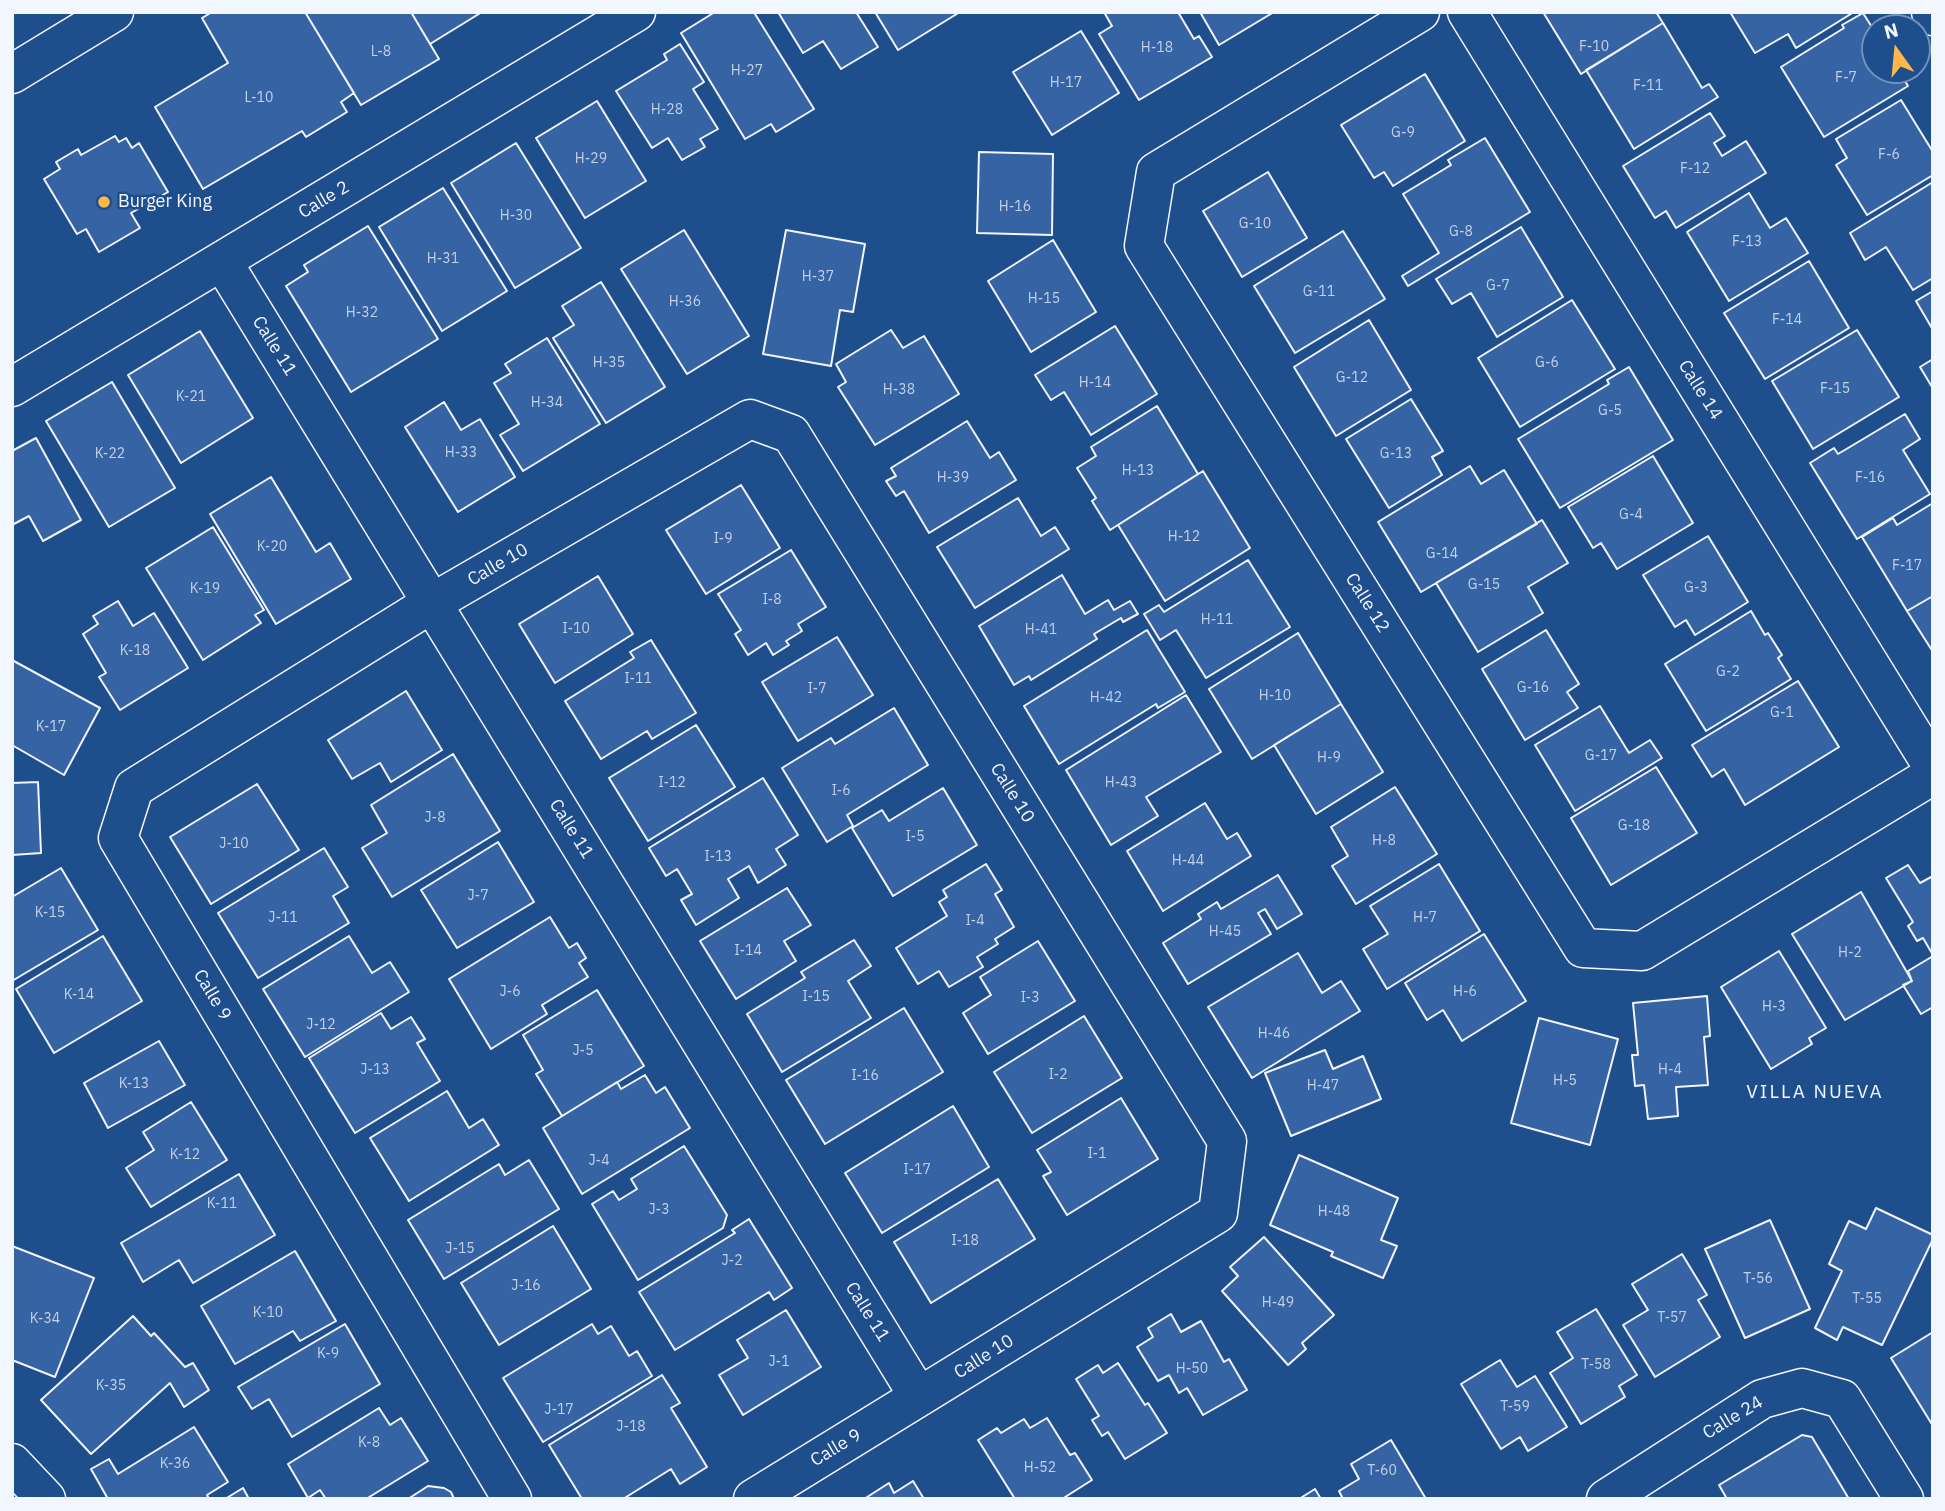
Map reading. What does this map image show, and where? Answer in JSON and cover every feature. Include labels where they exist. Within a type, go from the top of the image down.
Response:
[{"type":"street","points":[[12,74],[114,12]]},
{"type":"street","name":"Calle 2","points":[[12,387],[636,12]]},
{"type":"street","name":"Calle 12","points":[[1420,12],[1156,172],[1144,246],[1583,948],[1642,951],[1933,775]]},
{"type":"street","name":"Calle 14","points":[[1468,12],[1933,767]]},
{"type":"street","name":"Calle 11","points":[[222,261],[919,1397]]},
{"type":"street","name":"Calle 10","points":[[432,603],[750,419],[791,434],[1227,1141],[1218,1213],[919,1397]]},
{"type":"street","name":"Calle 9","points":[[432,603],[134,788],[118,838],[512,1499]]},
{"type":"street","name":"Calle 24","points":[[1606,1499],[1762,1399],[1802,1388],[1842,1399],[1904,1499]]},
{"type":"street","name":"Calle 9","points":[[753,1499],[919,1397]]},
{"type":"street","points":[[12,1463],[46,1499]]},
{"type":"building","points":[[212,12],[305,12],[354,93],[341,102],[347,112],[306,137],[302,131],[203,189],[155,107],[228,63],[202,18]]},
{"type":"building","points":[[305,12],[411,12],[439,59],[361,105]]},
{"type":"building","points":[[411,12],[482,12],[430,44]]},
{"type":"building","points":[[715,12],[758,12],[755,14],[814,109],[776,132],[771,124],[745,139],[681,33]]},
{"type":"building","points":[[778,12],[856,12],[878,47],[841,69],[823,41],[803,53]]},
{"type":"building","points":[[875,12],[960,12],[898,50]]},
{"type":"building","points":[[1104,12],[1178,12],[1194,39],[1199,36],[1212,57],[1139,100],[1099,34],[1112,26]]},
{"type":"building","points":[[1200,12],[1274,12],[1219,45]]},
{"type":"building","points":[[1543,12],[1656,12],[1663,23],[1581,74]]},
{"type":"building","points":[[1730,12],[1854,12],[1796,48],[1788,34],[1755,53]]},
{"type":"building","points":[[1861,14],[1861,84],[1908,86],[1824,137],[1781,67],[1844,28],[1842,25]]},
{"type":"building","points":[[1663,23],[1702,88],[1709,84],[1718,97],[1634,149],[1586,70]]},
{"type":"building","points":[[1081,31],[1119,93],[1052,135],[1013,72]]},
{"type":"building","points":[[680,44],[704,82],[693,89],[718,129],[700,139],[705,147],[682,160],[668,138],[652,148],[616,91],[667,60],[664,54]]},
{"type":"building","points":[[1425,74],[1465,141],[1393,186],[1384,172],[1374,178],[1341,125]]},
{"type":"building","points":[[1901,100],[1933,152],[1933,175],[1867,215],[1836,165],[1847,158],[1836,139]]},
{"type":"building","points":[[597,101],[646,181],[585,218],[536,138]]},
{"type":"building","points":[[1710,113],[1725,136],[1714,143],[1722,156],[1746,141],[1766,173],[1676,228],[1666,211],[1655,218],[1623,166]]},
{"type":"building","name":"Burger King","points":[[115,136],[119,142],[126,138],[132,148],[139,143],[168,192],[131,213],[140,228],[99,252],[86,229],[77,234],[44,179],[60,169],[56,162],[78,149],[81,155]]},
{"type":"building","points":[[1485,138],[1530,212],[1408,286],[1402,276],[1439,253],[1403,194],[1451,165],[1448,160]]},
{"type":"building","points":[[516,143],[581,248],[515,288],[451,183]]},
{"type":"building","points":[[979,152],[1053,154],[1052,235],[977,233]]},
{"type":"building","points":[[1268,172],[1307,238],[1242,277],[1203,211]]},
{"type":"building","points":[[1933,182],[1933,278],[1913,290],[1886,247],[1865,260],[1850,233]]},
{"type":"building","points":[[443,188],[507,291],[442,331],[379,227]]},
{"type":"building","points":[[1749,193],[1770,228],[1786,218],[1808,253],[1729,301],[1687,232]]},
{"type":"building","points":[[368,226],[438,339],[351,392],[286,286],[308,272],[304,265]]},
{"type":"building","points":[[1521,227],[1563,297],[1497,337],[1471,293],[1452,304],[1436,279]]},
{"type":"building","points":[[684,230],[749,336],[687,374],[621,269]]},
{"type":"building","points":[[786,230],[865,244],[853,312],[840,310],[831,366],[763,354]]},
{"type":"building","points":[[1343,231],[1385,299],[1295,353],[1254,286]]},
{"type":"building","points":[[1053,240],[1096,312],[1031,352],[988,281]]},
{"type":"building","points":[[1809,261],[1849,328],[1765,379],[1724,313]]},
{"type":"building","points":[[601,282],[665,387],[606,423],[553,338],[574,325],[562,306]]},
{"type":"building","points":[[1933,291],[1933,330],[1916,301]]},
{"type":"building","points":[[1572,300],[1615,369],[1520,427],[1478,358]]},
{"type":"building","points":[[1369,320],[1411,390],[1336,436],[1294,367]]},
{"type":"building","points":[[1115,326],[1157,394],[1091,435],[1064,392],[1051,400],[1035,375]]},
{"type":"building","points":[[891,330],[903,348],[924,336],[959,394],[875,445],[838,387],[846,382],[836,364]]},
{"type":"building","points":[[1857,330],[1899,397],[1813,449],[1772,381]]},
{"type":"building","points":[[200,331],[253,418],[181,463],[128,375]]},
{"type":"building","points":[[547,338],[600,424],[523,471],[500,435],[519,424],[494,383],[511,373],[505,364]]},
{"type":"building","points":[[1933,359],[1933,386],[1932,387],[1920,367]]},
{"type":"building","points":[[1629,367],[1673,440],[1560,508],[1518,439],[1609,384],[1607,380]]},
{"type":"building","points":[[112,382],[175,488],[109,527],[46,421]]},
{"type":"building","points":[[1411,399],[1443,451],[1432,457],[1442,475],[1389,508],[1346,439]]},
{"type":"building","points":[[444,402],[461,430],[480,419],[515,477],[458,512],[405,427]]},
{"type":"building","points":[[1157,406],[1198,474],[1110,530],[1092,501],[1096,498],[1077,468],[1096,456],[1091,447]]},
{"type":"building","points":[[1905,414],[1920,439],[1903,450],[1930,494],[1857,539],[1810,463],[1834,448],[1838,454]]},
{"type":"building","points":[[967,421],[990,458],[999,452],[1016,480],[929,533],[904,491],[896,496],[886,481],[896,476],[891,468]]},
{"type":"building","points":[[36,438],[81,520],[43,541],[29,516],[12,525],[12,451]]},
{"type":"building","points":[[1653,456],[1693,523],[1617,569],[1601,543],[1593,548],[1568,507]]},
{"type":"building","points":[[1470,466],[1481,484],[1504,470],[1537,524],[1421,592],[1378,522]]},
{"type":"building","points":[[1203,471],[1250,548],[1165,601],[1118,525]]},
{"type":"building","points":[[271,477],[316,552],[330,543],[351,579],[276,624],[210,514]]},
{"type":"building","points":[[741,485],[780,548],[706,594],[666,530]]},
{"type":"building","points":[[1018,498],[1041,536],[1055,527],[1069,549],[975,608],[937,547]]},
{"type":"building","points":[[1933,503],[1933,596],[1907,611],[1862,537],[1893,518],[1897,525]]},
{"type":"building","points":[[1542,520],[1568,563],[1528,587],[1543,613],[1478,652],[1436,583]]},
{"type":"building","points":[[213,527],[264,610],[255,615],[261,623],[203,660],[146,568]]},
{"type":"building","points":[[1708,536],[1748,602],[1695,635],[1686,620],[1675,627],[1643,575]]},
{"type":"building","points":[[791,550],[826,607],[798,624],[802,631],[786,641],[789,645],[773,655],[766,643],[748,655],[735,634],[741,630],[718,594]]},
{"type":"building","points":[[1248,560],[1290,627],[1206,678],[1176,630],[1160,640],[1144,614],[1159,605],[1164,612]]},
{"type":"building","points":[[1062,575],[1085,614],[1108,600],[1114,610],[1130,601],[1138,614],[1123,622],[1121,618],[1094,634],[1097,639],[1031,680],[1029,676],[1014,685],[979,626]]},
{"type":"building","points":[[598,576],[633,634],[555,683],[519,624]]},
{"type":"building","points":[[1933,596],[1933,652],[1907,611]]},
{"type":"building","points":[[118,601],[133,626],[154,613],[188,668],[120,710],[99,677],[106,673],[83,634],[98,624],[93,616]]},
{"type":"building","points":[[1751,611],[1765,635],[1768,633],[1782,655],[1778,658],[1791,679],[1706,731],[1665,664]]},
{"type":"building","points":[[1147,630],[1185,692],[1158,708],[1156,704],[1059,764],[1024,706]]},
{"type":"building","points":[[1546,630],[1579,684],[1567,692],[1578,708],[1525,740],[1482,669]]},
{"type":"building","points":[[1298,633],[1341,704],[1252,759],[1209,689]]},
{"type":"building","points":[[837,637],[873,695],[798,741],[762,682]]},
{"type":"building","points":[[651,640],[696,713],[652,739],[647,731],[601,759],[565,701],[634,658],[630,652]]},
{"type":"building","points":[[12,660],[100,708],[64,775],[12,745]]},
{"type":"building","points":[[1798,681],[1839,747],[1745,805],[1724,769],[1712,777],[1692,745]]},
{"type":"building","points":[[406,691],[442,750],[391,782],[380,763],[352,779],[328,740]]},
{"type":"building","points":[[1186,695],[1221,752],[1146,797],[1158,816],[1111,845],[1066,770]]},
{"type":"building","points":[[1341,704],[1383,772],[1316,814],[1274,745]]},
{"type":"building","points":[[1600,706],[1629,753],[1650,740],[1662,758],[1575,811],[1535,745]]},
{"type":"building","points":[[894,708],[928,765],[847,815],[853,826],[827,842],[782,768],[831,738],[835,744]]},
{"type":"building","points":[[696,725],[735,787],[648,841],[609,778]]},
{"type":"building","points":[[453,754],[500,831],[392,897],[362,848],[387,833],[371,805]]},
{"type":"building","points":[[1656,767],[1697,833],[1611,885],[1571,818]]},
{"type":"building","points":[[763,778],[798,835],[776,849],[786,865],[758,883],[749,866],[728,879],[739,898],[696,925],[681,900],[692,894],[677,869],[666,876],[649,848]]},
{"type":"building","points":[[38,782],[41,853],[12,855],[12,783]]},
{"type":"building","points":[[257,784],[299,850],[211,904],[170,837]]},
{"type":"building","points":[[1395,787],[1437,854],[1356,904],[1332,866],[1348,856],[1331,827]]},
{"type":"building","points":[[943,788],[977,845],[893,896],[852,828],[882,810],[889,821]]},
{"type":"building","points":[[1205,803],[1227,839],[1237,833],[1251,856],[1163,911],[1127,851]]},
{"type":"building","points":[[498,842],[534,902],[457,948],[421,890]]},
{"type":"building","points":[[324,848],[348,887],[333,896],[349,923],[258,978],[218,913]]},
{"type":"building","points":[[986,864],[1002,890],[995,894],[1014,927],[995,939],[998,944],[977,957],[983,967],[949,987],[939,971],[918,984],[896,948],[947,916],[939,902],[947,897],[943,890]]},
{"type":"building","points":[[1439,864],[1480,931],[1387,989],[1363,949],[1388,934],[1370,906]]},
{"type":"building","points":[[1908,865],[1920,883],[1933,876],[1933,955],[1923,938],[1917,941],[1908,926],[1913,922],[1886,878]]},
{"type":"building","points":[[61,868],[98,930],[12,981],[12,897]]},
{"type":"building","points":[[1278,875],[1302,914],[1277,929],[1265,909],[1258,913],[1271,934],[1188,984],[1163,943],[1201,919],[1198,914],[1217,902],[1221,909]]},
{"type":"building","points":[[787,888],[811,925],[784,941],[796,961],[736,999],[700,941]]},
{"type":"building","points":[[1861,892],[1912,981],[1845,1020],[1792,934]]},
{"type":"building","points":[[550,917],[569,948],[577,943],[586,958],[579,963],[588,977],[542,1005],[547,1014],[491,1049],[449,979]]},
{"type":"building","points":[[1484,934],[1526,1001],[1462,1041],[1443,1010],[1427,1020],[1405,983]]},
{"type":"building","points":[[103,936],[142,1001],[54,1053],[16,989]]},
{"type":"building","points":[[349,936],[372,973],[390,962],[409,992],[305,1057],[263,989]]},
{"type":"building","points":[[854,940],[871,966],[848,981],[871,1018],[782,1072],[747,1014],[805,978],[801,972]]},
{"type":"building","points":[[1038,941],[1075,1001],[988,1054],[963,1013],[991,995],[980,977]]},
{"type":"building","points":[[1779,951],[1826,1028],[1809,1038],[1812,1044],[1771,1069],[1721,987]]},
{"type":"building","points":[[1298,953],[1322,993],[1341,981],[1360,1011],[1252,1078],[1208,1007]]},
{"type":"building","points":[[1933,956],[1933,1007],[1921,1014],[1903,985],[1912,981],[1908,971]]},
{"type":"building","points":[[597,990],[644,1066],[562,1116],[536,1074],[543,1070],[523,1035]]},
{"type":"building","points":[[1707,996],[1710,1036],[1704,1037],[1708,1085],[1676,1087],[1678,1116],[1648,1119],[1644,1085],[1635,1086],[1632,1055],[1638,1055],[1633,1003]]},
{"type":"building","points":[[904,1008],[943,1072],[825,1144],[786,1080]]},
{"type":"building","points":[[381,1013],[391,1029],[411,1017],[425,1039],[417,1043],[440,1081],[355,1133],[309,1058]]},
{"type":"building","points":[[1084,1016],[1122,1078],[1032,1133],[994,1072]]},
{"type":"building","points":[[1539,1018],[1618,1039],[1590,1145],[1511,1123]]},
{"type":"building","points":[[159,1041],[185,1085],[108,1128],[84,1083]]},
{"type":"building","points":[[1325,1050],[1333,1069],[1363,1056],[1381,1099],[1291,1136],[1265,1073]]},
{"type":"building","points":[[645,1075],[656,1093],[665,1087],[690,1128],[582,1194],[543,1128],[617,1082],[621,1089]]},
{"type":"building","points":[[447,1091],[469,1128],[483,1119],[499,1145],[409,1201],[370,1138]]},
{"type":"building","points":[[1121,1098],[1158,1159],[1067,1215],[1043,1176],[1051,1172],[1037,1150]]},
{"type":"building","points":[[191,1102],[227,1160],[151,1207],[126,1168],[154,1150],[143,1132]]},
{"type":"building","points":[[953,1106],[989,1167],[882,1233],[845,1173]]},
{"type":"building","points":[[684,1146],[727,1215],[723,1228],[638,1280],[592,1204],[613,1191],[619,1200],[637,1189],[631,1179]]},
{"type":"building","points":[[1299,1155],[1398,1198],[1381,1240],[1397,1246],[1383,1278],[1331,1256],[1333,1252],[1270,1225]]},
{"type":"building","points":[[529,1160],[559,1209],[444,1279],[408,1220],[499,1164],[505,1175]]},
{"type":"building","points":[[239,1174],[275,1235],[193,1283],[179,1260],[143,1282],[121,1243]]},
{"type":"building","points":[[998,1179],[1035,1239],[931,1303],[894,1242]]},
{"type":"building","points":[[1876,1208],[1933,1235],[1933,1239],[1882,1345],[1843,1327],[1837,1340],[1815,1328],[1842,1271],[1829,1264],[1849,1221],[1866,1229]]},
{"type":"building","points":[[749,1219],[792,1288],[774,1300],[769,1292],[675,1350],[639,1292],[735,1233],[732,1230]]},
{"type":"building","points":[[1770,1220],[1810,1309],[1745,1338],[1705,1249]]},
{"type":"building","points":[[553,1226],[591,1289],[499,1345],[461,1283]]},
{"type":"building","points":[[1264,1237],[1334,1315],[1302,1343],[1306,1349],[1288,1365],[1222,1291],[1238,1276],[1230,1267]]},
{"type":"building","points":[[12,1246],[94,1278],[55,1377],[12,1360]]},
{"type":"building","points":[[295,1251],[336,1321],[300,1341],[293,1331],[235,1364],[201,1306]]},
{"type":"building","points":[[1682,1254],[1707,1295],[1698,1300],[1720,1337],[1655,1377],[1623,1325],[1648,1310],[1632,1284]]},
{"type":"building","points":[[1596,1309],[1637,1375],[1619,1386],[1625,1397],[1581,1424],[1550,1373],[1573,1358],[1557,1332]]},
{"type":"building","points":[[786,1310],[821,1367],[743,1415],[719,1375],[748,1358],[737,1340]]},
{"type":"building","points":[[1171,1314],[1181,1332],[1201,1321],[1224,1362],[1229,1359],[1247,1390],[1203,1415],[1187,1388],[1179,1393],[1169,1375],[1158,1381],[1137,1347],[1153,1337],[1148,1328]]},
{"type":"building","points":[[133,1316],[151,1336],[154,1333],[185,1367],[193,1363],[209,1390],[184,1407],[170,1383],[91,1454],[41,1400]]},
{"type":"building","points":[[345,1324],[380,1384],[292,1437],[269,1399],[252,1409],[238,1387]]},
{"type":"building","points":[[592,1324],[598,1334],[611,1326],[629,1356],[637,1351],[652,1376],[543,1442],[503,1378]]},
{"type":"building","points":[[1933,1332],[1933,1426],[1891,1358]]},
{"type":"building","points":[[1500,1360],[1517,1387],[1535,1376],[1567,1427],[1528,1451],[1520,1437],[1501,1449],[1461,1384]]},
{"type":"building","points":[[1118,1363],[1167,1433],[1125,1459],[1108,1432],[1102,1436],[1092,1420],[1099,1416],[1076,1379],[1098,1365],[1103,1373]]},
{"type":"building","points":[[662,1375],[680,1403],[671,1408],[707,1467],[680,1484],[671,1469],[623,1499],[582,1499],[549,1445]]},
{"type":"building","points":[[379,1408],[390,1425],[401,1418],[428,1461],[366,1499],[326,1499],[320,1490],[308,1498],[288,1464]]},
{"type":"building","points":[[1047,1418],[1070,1455],[1075,1453],[1092,1480],[1062,1499],[1015,1499],[978,1440],[997,1428],[1001,1433],[1024,1419],[1030,1428]]},
{"type":"building","points":[[194,1427],[228,1482],[207,1495],[209,1499],[108,1499],[91,1469],[109,1459],[118,1474]]},
{"type":"building","points":[[1802,1435],[1812,1437],[1849,1499],[1727,1499],[1719,1485]]},
{"type":"building","points":[[1391,1440],[1426,1499],[1343,1499],[1339,1491],[1359,1479],[1351,1464]]},
{"type":"building","points":[[913,1481],[924,1499],[864,1499],[889,1483],[894,1493]]},
{"type":"building","points":[[428,1486],[444,1488],[451,1492],[454,1499],[408,1499]]},
{"type":"building","points":[[243,1488],[249,1499],[225,1499]]},
{"type":"building","points":[[1315,1489],[1321,1499],[1299,1499]]},
{"type":"place","name":"Burger King","points":[[104,202]]},
{"type":"district","name":"VILLA NUEVA","points":[[1815,1093]]}]
